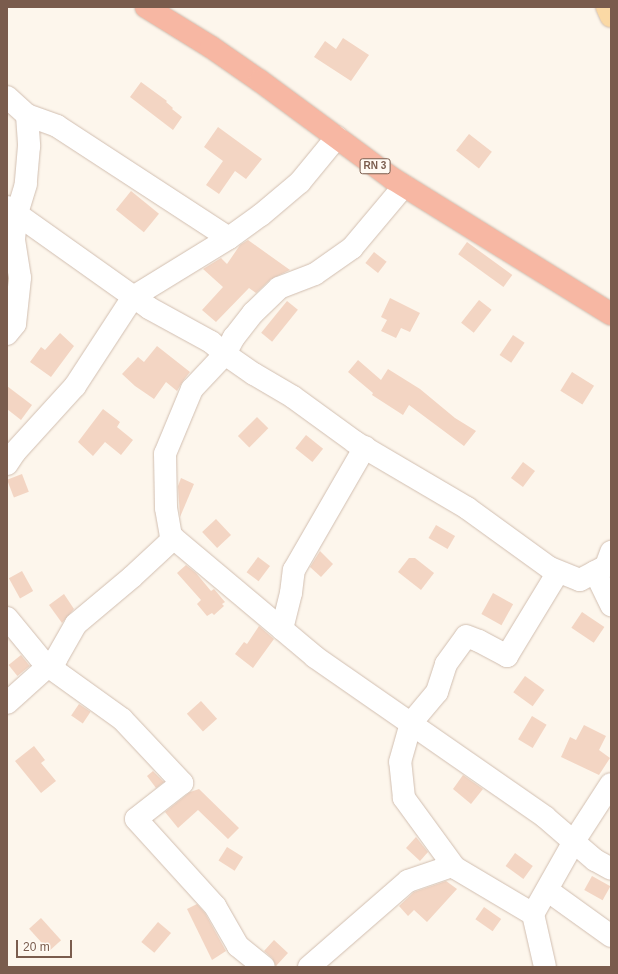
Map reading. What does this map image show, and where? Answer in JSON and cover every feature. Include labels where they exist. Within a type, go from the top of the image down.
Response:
[{"type":"highway","name":"RN 3","points":[[146,7],[223,55],[404,186],[611,314]]},
{"type":"main road","points":[[607,7],[611,16]]},
{"type":"street","points":[[7,96],[27,115],[57,126],[229,238]]},
{"type":"street","points":[[7,334],[15,324],[20,278],[14,240],[12,210],[26,184],[29,146],[27,115]]},
{"type":"street","points":[[7,464],[15,452],[75,386],[133,297],[229,238],[261,215],[300,182],[337,138]]},
{"type":"street","points":[[404,186],[352,248],[315,274],[279,288],[253,313],[234,337],[225,354],[192,389],[165,454],[166,508],[171,536],[315,657],[545,817],[595,860],[611,869]]},
{"type":"street","points":[[12,210],[149,308],[211,342],[225,354],[254,374],[293,397],[356,442],[467,508],[550,568],[580,580],[606,566],[611,552]]},
{"type":"street","points":[[282,629],[291,592],[294,570],[365,447]]},
{"type":"street","points":[[7,703],[56,659],[76,624],[174,538]]},
{"type":"street","points":[[454,868],[404,798],[400,762],[411,723],[437,692],[446,664],[466,636],[479,641],[507,656],[558,572]]},
{"type":"street","points":[[595,572],[611,605]]},
{"type":"street","points":[[7,618],[48,666],[122,719],[182,783],[136,819],[214,906],[238,946],[264,967]]},
{"type":"street","points":[[545,967],[533,914],[574,842],[611,784]]},
{"type":"street","points":[[309,967],[408,881],[452,866],[533,914]]},
{"type":"street","points":[[547,890],[611,936]]},
{"type":"building","points":[[343,38],[369,55],[351,81],[314,57],[325,41],[336,49]]},
{"type":"building","points":[[141,82],[167,101],[166,102],[173,108],[172,109],[182,117],[173,130],[130,97]]},
{"type":"building","points":[[218,127],[262,159],[246,179],[235,171],[219,194],[206,185],[223,161],[204,147]]},
{"type":"building","points":[[469,134],[492,152],[479,168],[456,151]]},
{"type":"building","points":[[131,191],[159,214],[144,232],[116,210]]},
{"type":"building","points":[[248,240],[290,270],[271,279],[256,293],[249,288],[216,322],[202,310],[223,287],[203,269],[221,258],[227,264],[240,245]]},
{"type":"building","points":[[467,242],[512,275],[503,287],[458,254]]},
{"type":"building","points":[[374,252],[387,262],[378,273],[365,263]]},
{"type":"building","points":[[390,298],[420,313],[410,332],[401,328],[396,338],[381,331],[387,320],[381,317]]},
{"type":"building","points":[[479,300],[492,310],[474,333],[461,323]]},
{"type":"building","points":[[287,301],[298,310],[272,342],[261,333]]},
{"type":"building","points":[[60,333],[74,346],[51,377],[30,362],[41,347],[45,350]]},
{"type":"building","points":[[513,335],[525,343],[511,363],[500,355]]},
{"type":"building","points":[[157,346],[190,372],[177,391],[166,382],[154,399],[135,386],[122,374],[138,357],[144,362]]},
{"type":"building","points":[[358,360],[381,380],[388,369],[420,389],[455,418],[476,431],[464,446],[409,405],[403,415],[372,395],[373,393],[348,372]]},
{"type":"building","points":[[572,372],[594,386],[582,404],[560,391]]},
{"type":"building","points":[[7,386],[32,405],[21,420],[7,409]]},
{"type":"building","points":[[103,409],[120,422],[117,427],[133,440],[121,455],[105,442],[93,456],[78,442]]},
{"type":"building","points":[[257,417],[268,428],[249,447],[238,436]]},
{"type":"building","points":[[306,435],[323,449],[312,462],[295,448]]},
{"type":"building","points":[[523,462],[535,471],[523,487],[511,478]]},
{"type":"building","points":[[22,474],[29,492],[14,497],[7,480]]},
{"type":"building","points":[[181,478],[194,484],[180,517],[178,486]]},
{"type":"building","points":[[216,519],[231,535],[217,548],[202,532]]},
{"type":"building","points":[[436,525],[455,536],[448,549],[428,538]]},
{"type":"building","points":[[320,551],[333,564],[321,577],[310,567]]},
{"type":"building","points":[[258,557],[270,566],[259,581],[247,572]]},
{"type":"building","points":[[409,558],[415,558],[434,573],[421,590],[398,572]]},
{"type":"building","points":[[186,565],[196,573],[211,591],[214,589],[225,602],[222,604],[224,606],[214,615],[212,613],[207,616],[197,604],[201,600],[177,573]]},
{"type":"building","points":[[22,571],[33,591],[20,598],[9,578]]},
{"type":"building","points":[[493,593],[513,604],[501,625],[481,614]]},
{"type":"building","points":[[64,594],[74,609],[62,623],[49,605]]},
{"type":"building","points":[[582,612],[604,627],[594,643],[571,628]]},
{"type":"building","points":[[259,626],[274,639],[253,668],[235,654],[244,642],[247,644]]},
{"type":"building","points":[[21,655],[30,666],[17,676],[9,665]]},
{"type":"building","points":[[525,676],[544,690],[533,706],[513,692]]},
{"type":"building","points":[[201,701],[217,719],[203,732],[187,714]]},
{"type":"building","points":[[79,704],[91,712],[83,723],[71,716]]},
{"type":"building","points":[[532,716],[547,725],[533,748],[518,739]]},
{"type":"building","points":[[584,725],[606,736],[599,750],[610,758],[599,775],[561,757],[570,737],[576,740]]},
{"type":"building","points":[[34,746],[45,760],[41,763],[56,781],[41,793],[15,761]]},
{"type":"building","points":[[153,771],[164,782],[156,788],[147,776]]},
{"type":"building","points":[[463,775],[483,789],[471,804],[453,789]]},
{"type":"building","points":[[199,789],[239,828],[228,839],[198,810],[178,828],[165,812],[190,792]]},
{"type":"building","points":[[416,837],[428,852],[420,861],[406,848]]},
{"type":"building","points":[[227,847],[243,857],[235,871],[219,861]]},
{"type":"building","points":[[515,853],[533,866],[523,879],[506,866]]},
{"type":"building","points":[[592,876],[610,886],[603,900],[584,890]]},
{"type":"building","points":[[446,881],[457,889],[427,922],[414,910],[408,916],[399,906],[414,892]]},
{"type":"building","points":[[197,904],[205,913],[226,951],[212,960],[187,909]]},
{"type":"building","points":[[484,907],[501,919],[493,931],[475,919]]},
{"type":"building","points":[[41,918],[61,940],[49,951],[29,929]]},
{"type":"building","points":[[158,922],[171,933],[154,953],[141,942]]},
{"type":"building","points":[[274,940],[288,953],[276,966],[272,958],[264,951]]}]
